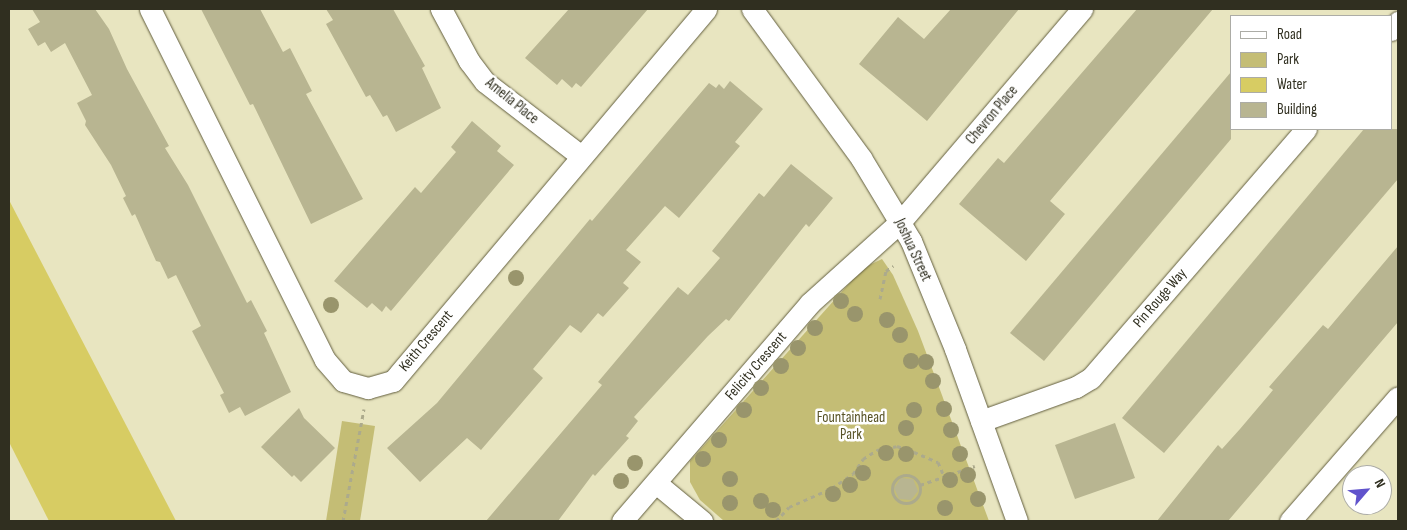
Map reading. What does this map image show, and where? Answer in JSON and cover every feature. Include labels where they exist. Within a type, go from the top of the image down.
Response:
[{"type":"street","points":[[150,9],[325,360],[343,381],[368,388]]},
{"type":"street","name":"Amelia Place","points":[[441,9],[469,61],[485,82],[581,156]]},
{"type":"street","name":"Keith Crescent","points":[[368,388],[393,381],[706,9]]},
{"type":"street","name":"Joshua Street","points":[[752,9],[861,158],[901,222],[927,278],[1017,521]]},
{"type":"street","name":"Chevron Place","points":[[901,222],[1082,9]]},
{"type":"street","name":"Pin Rouge Way","points":[[981,421],[1076,388],[1091,378],[1305,130]]},
{"type":"street","name":"Felicity Crescent","points":[[622,521],[810,303],[901,222]]},
{"type":"street","points":[[1290,521],[1398,397]]},
{"type":"street","points":[[656,483],[702,521]]},
{"type":"path","points":[[880,299],[886,271],[893,266]]},
{"type":"path","points":[[343,521],[368,388]]},
{"type":"path","points":[[776,521],[789,507],[832,488],[853,474],[863,459],[877,450],[897,446],[914,452],[938,462],[944,476]]},
{"type":"path","points":[[920,485],[994,458]]},
{"type":"path","points":[[905,474],[912,475],[920,485],[918,497],[907,504],[895,498],[892,493],[894,480],[905,474]]},
{"type":"green space","name":"Fountainhead Park","points":[[882,259],[893,275],[918,331],[989,521],[724,521],[700,500],[690,482],[690,461],[863,268]]},
{"type":"green space","points":[[342,421],[375,426],[360,521],[326,521]]},
{"type":"water","points":[[9,200],[176,521],[49,521],[9,442]]},
{"type":"building","points":[[32,9],[95,9],[109,29],[127,69],[169,146],[165,148],[188,185],[247,303],[251,300],[267,331],[264,333],[291,392],[245,416],[240,407],[229,413],[220,395],[224,393],[192,331],[201,326],[176,275],[168,279],[160,262],[156,261],[135,214],[132,216],[123,198],[126,196],[111,165],[85,125],[86,121],[77,103],[92,95],[65,43],[51,52],[45,42],[38,46],[28,29],[40,22]]},
{"type":"building","points":[[201,9],[260,9],[283,52],[290,48],[312,91],[306,94],[363,199],[311,224],[253,104],[250,105]]},
{"type":"building","points":[[326,9],[393,9],[425,66],[422,68],[441,108],[396,132],[387,115],[383,117],[370,95],[366,97],[326,24],[333,20]]},
{"type":"building","points":[[569,9],[648,9],[581,87],[576,83],[572,88],[562,79],[557,85],[525,58]]},
{"type":"building","points":[[951,9],[1019,9],[927,121],[859,64],[898,17],[924,39]]},
{"type":"building","points":[[1137,9],[1213,9],[1050,201],[1065,214],[1026,261],[959,204],[998,158],[1004,163]]},
{"type":"building","points":[[1230,73],[1231,139],[1044,361],[1010,333]]},
{"type":"building","points":[[730,81],[763,109],[735,142],[740,146],[679,218],[665,206],[626,250],[641,262],[623,283],[629,288],[603,317],[598,313],[581,333],[570,325],[533,369],[543,378],[481,450],[467,438],[420,482],[387,448],[437,403],[590,219],[592,221],[709,83],[716,88],[719,84],[724,89]]},
{"type":"building","points":[[472,121],[501,146],[497,151],[514,165],[391,311],[386,306],[382,312],[372,303],[367,308],[334,281],[415,187],[421,193],[456,152],[451,147]]},
{"type":"building","points":[[1398,129],[1398,179],[1164,453],[1122,418],[1363,130]]},
{"type":"building","points":[[791,164],[833,198],[809,227],[806,224],[729,321],[726,319],[708,336],[634,417],[638,421],[626,436],[629,438],[595,476],[593,474],[558,521],[486,521],[602,385],[598,382],[678,287],[688,295],[720,258],[712,251],[759,193],[764,197]]},
{"type":"building","points":[[1398,246],[1398,322],[1228,521],[1157,521],[1218,445],[1222,449],[1240,429],[1273,390],[1269,387],[1323,325],[1328,329]]},
{"type":"building","points":[[299,408],[304,418],[335,448],[301,482],[294,475],[292,477],[261,447]]},
{"type":"building","points":[[1115,423],[1135,478],[1075,499],[1055,445]]},
{"type":"building","points":[[901,478],[913,479],[918,491],[911,500],[899,499],[894,488]]}]
